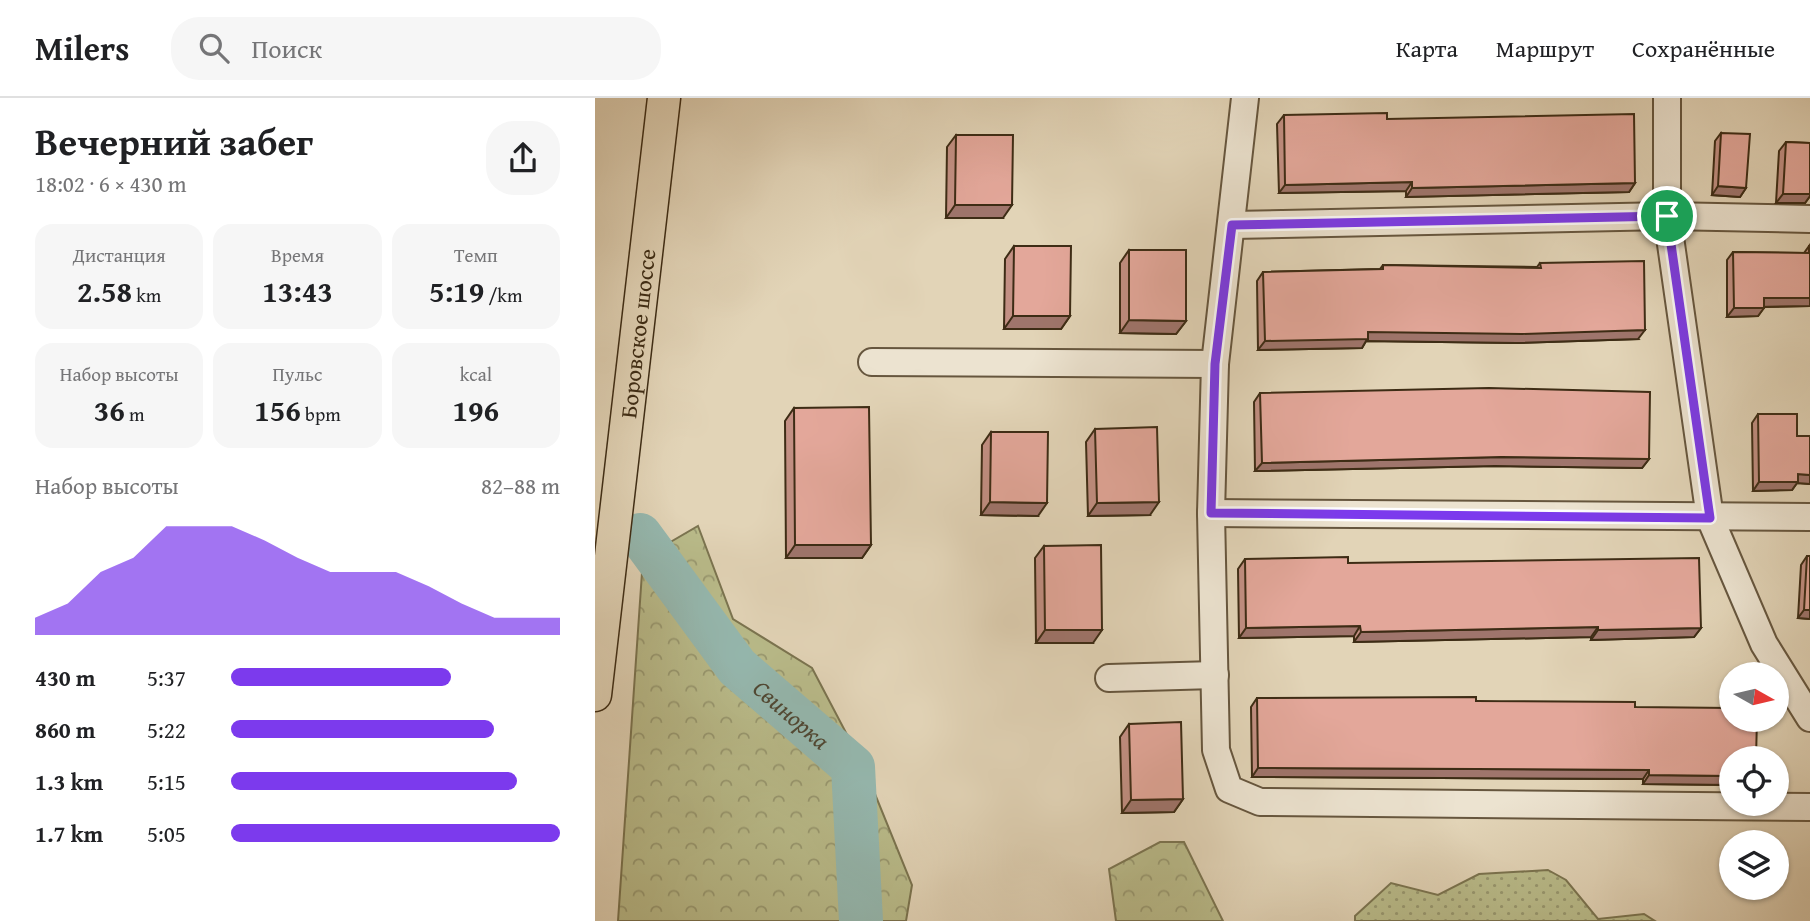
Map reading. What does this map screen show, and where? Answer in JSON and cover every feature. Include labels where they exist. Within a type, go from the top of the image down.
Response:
[{"type":"main road","name":"Боровское шоссе","points":[[595,695],[664,98]]},
{"type":"street","points":[[1245,98],[1215,364],[1211,513],[1216,750],[1221,772],[1229,789],[1260,802],[1810,807]]},
{"type":"street","points":[[1667,98],[1667,216],[1710,518],[1764,644],[1810,718]]},
{"type":"street","points":[[1232,225],[1667,216],[1810,219]]},
{"type":"street","points":[[872,362],[1215,364]]},
{"type":"street","points":[[1211,513],[1810,517]]},
{"type":"street","points":[[1109,678],[1215,675]]},
{"type":"green space","points":[[698,526],[733,619],[812,668],[864,767],[912,885],[906,921],[618,921],[643,558]]},
{"type":"green space","points":[[1160,842],[1184,842],[1223,921],[1116,921],[1109,869]]},
{"type":"green space","points":[[1548,870],[1566,880],[1598,919],[1644,914],[1655,921],[1355,921],[1355,916],[1391,883],[1438,895],[1479,874]]},
{"type":"building","points":[[1387,113],[1387,119],[1634,114],[1635,183],[1412,188],[1412,182],[1285,185],[1284,115]]},
{"type":"building","points":[[1721,133],[1750,134],[1746,188],[1718,186]]},
{"type":"building","points":[[956,135],[1013,135],[1012,205],[955,205]]},
{"type":"building","points":[[1786,142],[1810,143],[1810,194],[1783,194]]},
{"type":"building","points":[[1014,246],[1071,246],[1070,316],[1013,316]]},
{"type":"building","points":[[1809,246],[1810,298],[1764,298],[1764,308],[1734,308],[1733,252],[1809,253]]},
{"type":"building","points":[[1129,250],[1186,250],[1186,321],[1129,320]]},
{"type":"building","points":[[1644,261],[1645,330],[1522,334],[1368,332],[1368,339],[1265,341],[1263,272],[1383,269],[1383,265],[1541,268],[1540,263]]},
{"type":"building","points":[[1489,388],[1650,392],[1649,459],[1501,457],[1262,463],[1260,393]]},
{"type":"building","points":[[869,407],[871,545],[795,545],[794,408]]},
{"type":"building","points":[[1758,414],[1797,414],[1797,436],[1810,436],[1810,475],[1798,474],[1798,482],[1759,482]]},
{"type":"building","points":[[1157,427],[1159,502],[1097,503],[1095,429]]},
{"type":"building","points":[[991,432],[1048,432],[1047,503],[990,502]]},
{"type":"building","points":[[1101,545],[1102,630],[1045,630],[1044,546]]},
{"type":"building","points":[[1807,556],[1810,556],[1810,610],[1804,610]]},
{"type":"building","points":[[1348,557],[1348,563],[1699,558],[1701,628],[1598,630],[1598,627],[1361,632],[1360,626],[1246,628],[1245,559]]},
{"type":"building","points":[[1476,697],[1476,701],[1635,702],[1635,707],[1719,708],[1719,732],[1757,732],[1756,746],[1719,746],[1719,776],[1649,775],[1649,770],[1258,768],[1257,698]]},
{"type":"building","points":[[1181,722],[1183,799],[1131,800],[1129,724]]},
{"type":"waterway","name":"Свинорка","points":[[640,535],[737,667],[853,767],[861,921]]},
{"type":"route","points":[[1667,216],[1710,518],[1211,513],[1215,364],[1232,225],[1667,216]]}]
